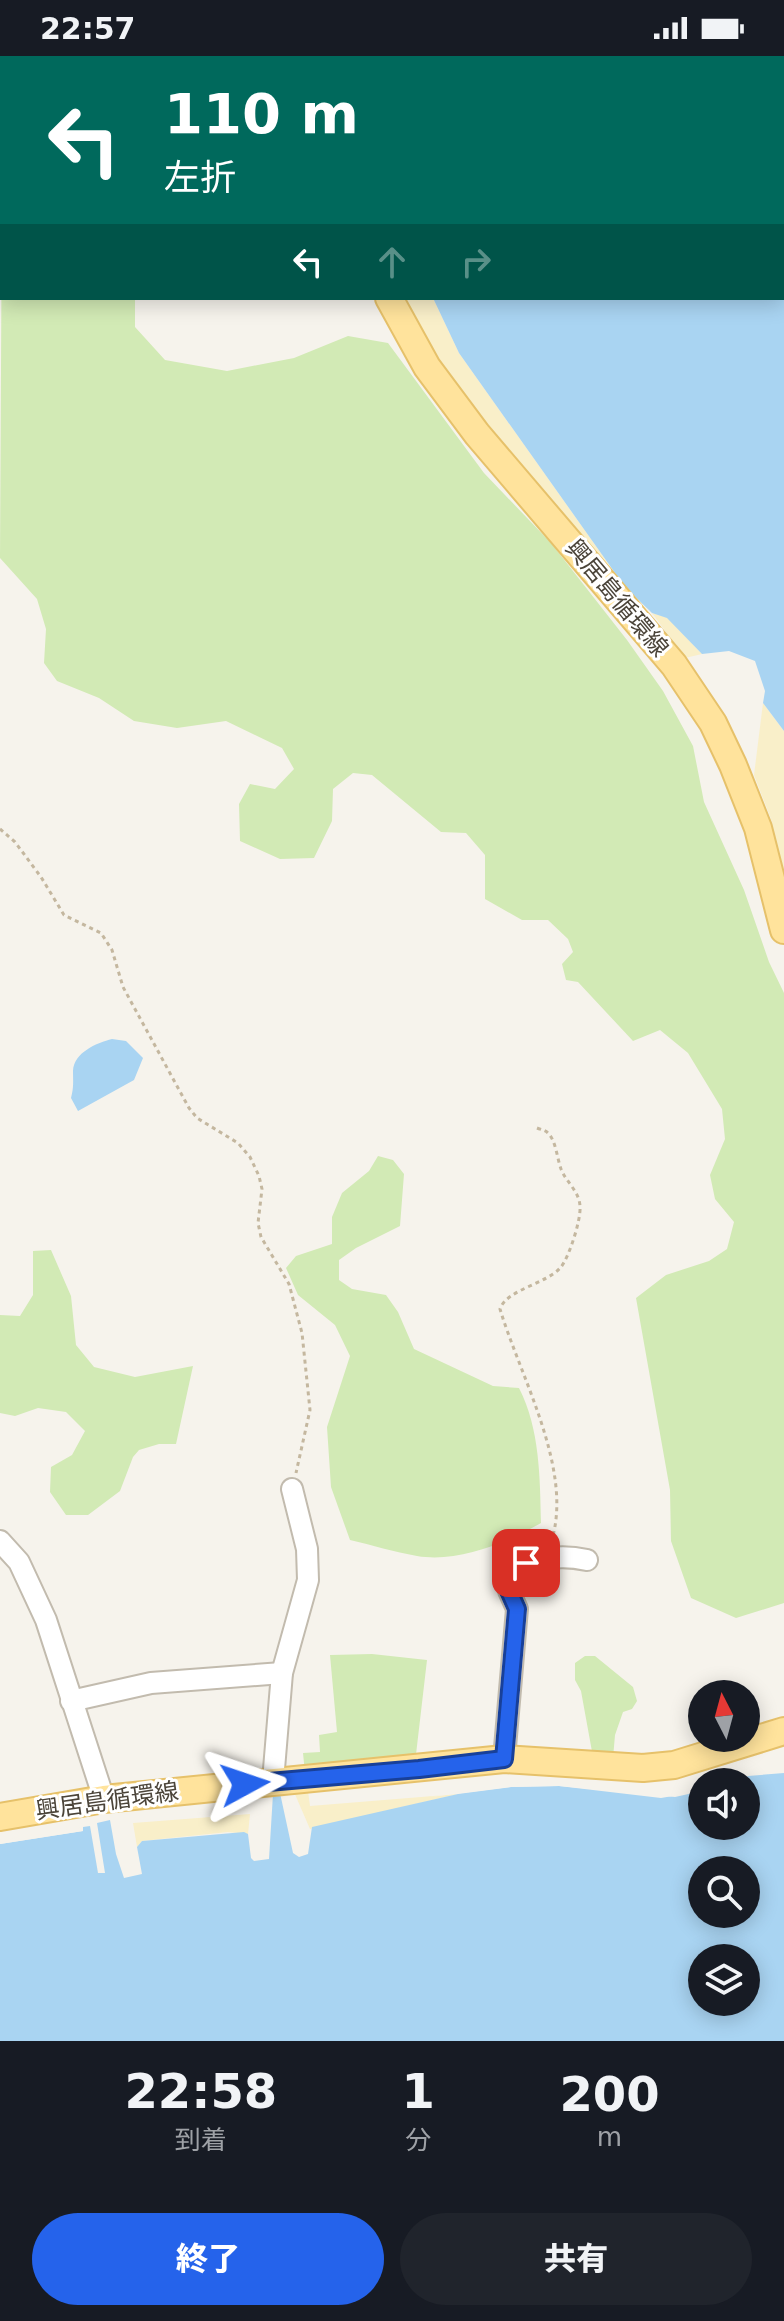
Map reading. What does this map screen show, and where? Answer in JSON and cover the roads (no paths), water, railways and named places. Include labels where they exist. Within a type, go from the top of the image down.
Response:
[{"type":"main road","name":"興居島循環線","points":[[390,300],[427,367],[477,434],[674,665],[713,723],[758,828],[784,930]]},
{"type":"main road","name":"興居島循環線","points":[[0,1817],[104,1799],[504,1759],[643,1768],[674,1765],[784,1731]]},
{"type":"street","points":[[273,1781],[282,1673],[308,1580],[307,1549],[292,1489]]},
{"type":"street","points":[[0,1541],[19,1562],[46,1620],[104,1799]]},
{"type":"street","points":[[504,1759],[517,1609],[509,1591],[511,1575],[526,1563],[547,1558],[563,1556],[587,1560]]},
{"type":"street","points":[[71,1701],[151,1683],[282,1673]]},
{"type":"water","points":[[434,300],[784,300],[784,731],[763,703],[765,691],[755,661],[729,651],[702,654],[667,618],[652,613],[625,587],[459,353]]},
{"type":"water","points":[[112,1039],[126,1041],[143,1058],[134,1080],[78,1111],[71,1098],[74,1064],[87,1049]]},
{"type":"water","points":[[784,1773],[784,2041],[0,2041],[0,1844],[83,1831],[83,1827],[90,1826],[98,1873],[105,1873],[97,1823],[110,1820],[124,1878],[142,1874],[137,1847],[142,1841],[244,1832],[248,1834],[251,1858],[254,1861],[269,1859],[273,1794],[280,1793],[293,1853],[299,1857],[308,1854],[312,1827],[458,1794],[511,1787],[559,1786],[675,1797],[688,1794],[688,1840],[760,1840],[760,1775]]}]
